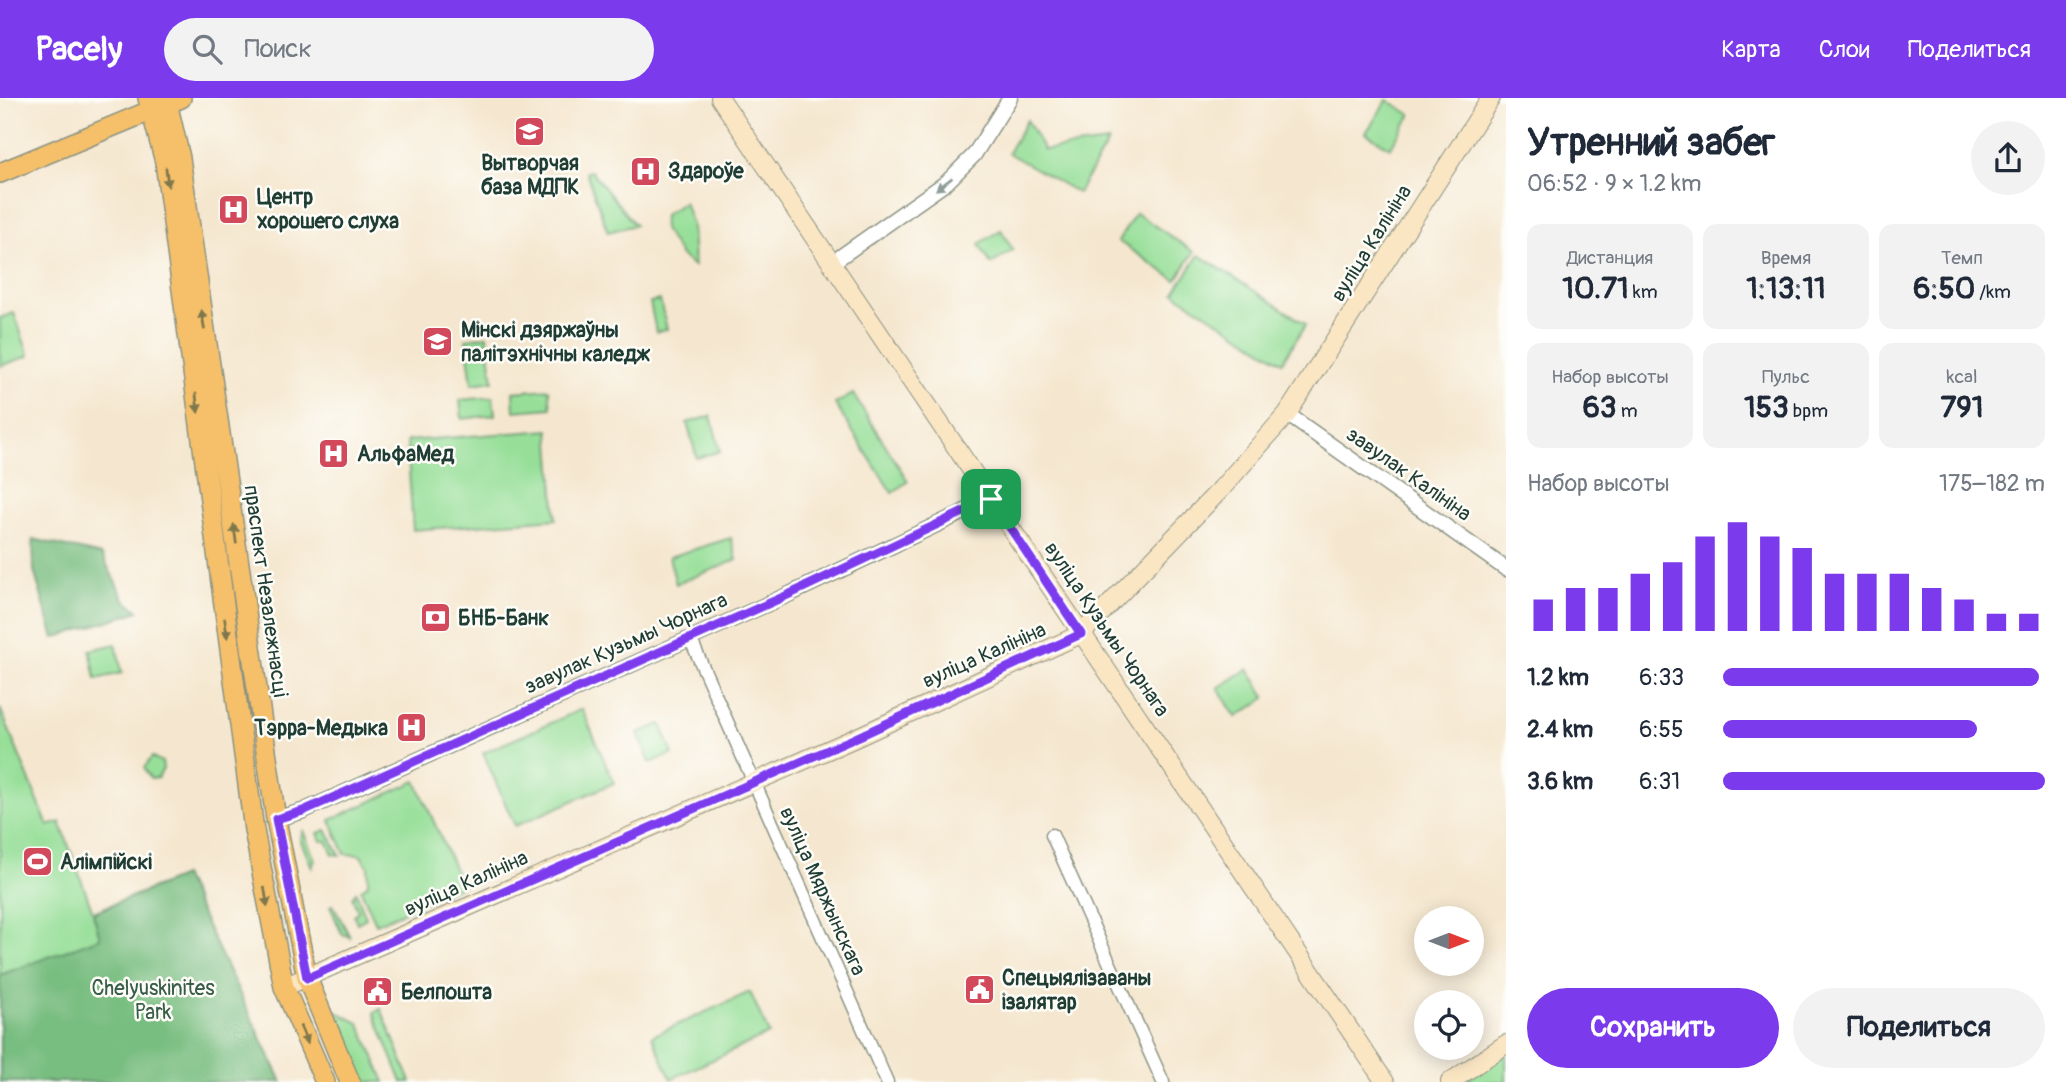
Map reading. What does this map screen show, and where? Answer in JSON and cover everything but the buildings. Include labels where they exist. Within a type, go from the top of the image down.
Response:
[{"type":"main road","name":"вуліца Кузьмы Чорнага","points":[[720,98],[1385,1082]]},
{"type":"main road","name":"вуліца Калініна","points":[[284,987],[754,782],[1081,634],[1222,489],[1287,414],[1491,98]]},
{"type":"main road","points":[[0,173],[163,102]]},
{"type":"main road","name":"праспект Незалежнасці","points":[[163,102],[180,159],[276,819],[307,978],[351,1082]]},
{"type":"main road","name":"праспект Незалежнасці","points":[[163,102],[165,162],[254,830],[284,987],[325,1082]]},
{"type":"main road","points":[[1450,1082],[1506,1044]]},
{"type":"street","points":[[832,262],[947,182],[974,155],[1010,98]]},
{"type":"street","name":"завулак Калініна","points":[[1287,414],[1506,569]]},
{"type":"street","name":"завулак Кузьмы Чорнага","points":[[276,819],[303,811],[690,638],[991,499]]},
{"type":"street","name":"вуліца Мяржынскага","points":[[690,638],[887,1082]]},
{"type":"street","points":[[1052,835],[1163,1082]]},
{"type":"green space","points":[[1387,100],[1411,115],[1390,148],[1366,133]]},
{"type":"green space","points":[[1027,120],[1044,150],[1108,142],[1078,193],[1008,153]]},
{"type":"green space","points":[[591,171],[635,225],[608,232],[586,172]]},
{"type":"green space","points":[[684,202],[692,225],[694,266],[681,256],[663,228],[664,215]]},
{"type":"green space","points":[[1136,213],[1194,252],[1176,280],[1118,241]]},
{"type":"green space","points":[[1001,230],[1013,250],[991,264],[979,244]]},
{"type":"green space","points":[[1199,255],[1306,324],[1282,362],[1174,293]]},
{"type":"green space","points":[[660,300],[667,329],[656,332],[650,302]]},
{"type":"green space","points":[[14,313],[29,356],[0,366],[0,318]]},
{"type":"green space","points":[[487,336],[493,381],[472,384],[466,339]]},
{"type":"green space","points":[[549,389],[551,408],[514,411],[513,392]]},
{"type":"green space","points":[[853,394],[908,481],[892,493],[835,404]]},
{"type":"green space","points":[[493,397],[495,415],[462,419],[460,400]]},
{"type":"green space","points":[[711,416],[720,451],[697,458],[687,423]]},
{"type":"green space","points":[[549,430],[556,519],[413,530],[407,441]]},
{"type":"green space","points":[[731,538],[737,560],[676,584],[669,557]]},
{"type":"green space","points":[[33,539],[102,555],[124,599],[139,611],[54,638],[34,571]]},
{"type":"green space","points":[[116,644],[122,673],[96,679],[90,650]]},
{"type":"green space","points":[[1248,669],[1266,698],[1236,717],[1218,688]]},
{"type":"green space","name":"Chelyuskinites Park","points":[[0,708],[48,826],[60,822],[93,912],[183,876],[282,1082],[0,1082]]},
{"type":"green space","points":[[582,709],[614,783],[515,826],[483,753]]},
{"type":"green space","points":[[661,724],[673,754],[650,763],[638,733]]},
{"type":"green space","points":[[152,757],[162,762],[163,769],[158,778],[151,779],[144,768]]},
{"type":"green space","points":[[416,781],[462,886],[376,924],[361,890],[368,884],[368,866],[360,855],[345,854],[330,820]]},
{"type":"green space","points":[[326,830],[340,855],[333,854],[327,841],[321,841],[318,833]]},
{"type":"green space","points":[[303,831],[315,860],[312,867],[300,839]]},
{"type":"green space","name":"Chelyuskinites Park","points":[[183,876],[282,1082],[0,1082],[0,975],[100,938],[93,913]]},
{"type":"green space","points":[[356,892],[366,918],[357,923],[354,915],[358,911],[352,897]]},
{"type":"green space","points":[[333,905],[350,937],[342,934],[330,906]]},
{"type":"green space","points":[[750,992],[769,1034],[671,1079],[652,1036]]},
{"type":"green space","points":[[331,1009],[359,1023],[385,1082],[362,1082]]},
{"type":"green space","points":[[381,1009],[411,1082],[402,1082],[374,1013]]},
{"type":"green space","points":[[1506,1053],[1506,1082],[1463,1082]]},
{"type":"place","name":"Вытворчая база МДПК","points":[[530,131]]},
{"type":"place","name":"Здароўе","points":[[645,171]]},
{"type":"place","name":"Центр хорошего слуха","points":[[234,209]]},
{"type":"place","name":"Мінскі дзяржаўны палітэхнічны каледж","points":[[438,342]]},
{"type":"place","name":"АльфаМед","points":[[334,454]]},
{"type":"place","name":"БНБ-Банк","points":[[435,618]]},
{"type":"place","name":"Тэрра-Медыка","points":[[411,728]]},
{"type":"place","name":"Алімпійскі","points":[[37,862]]},
{"type":"place","name":"Спецыялізаваны ізалятар","points":[[979,990]]},
{"type":"place","name":"Белпошта","points":[[378,992]]},
{"type":"route","points":[[991,499],[1081,634],[853,739],[307,978],[276,819],[282,820],[303,811],[790,594],[991,499]]}]
